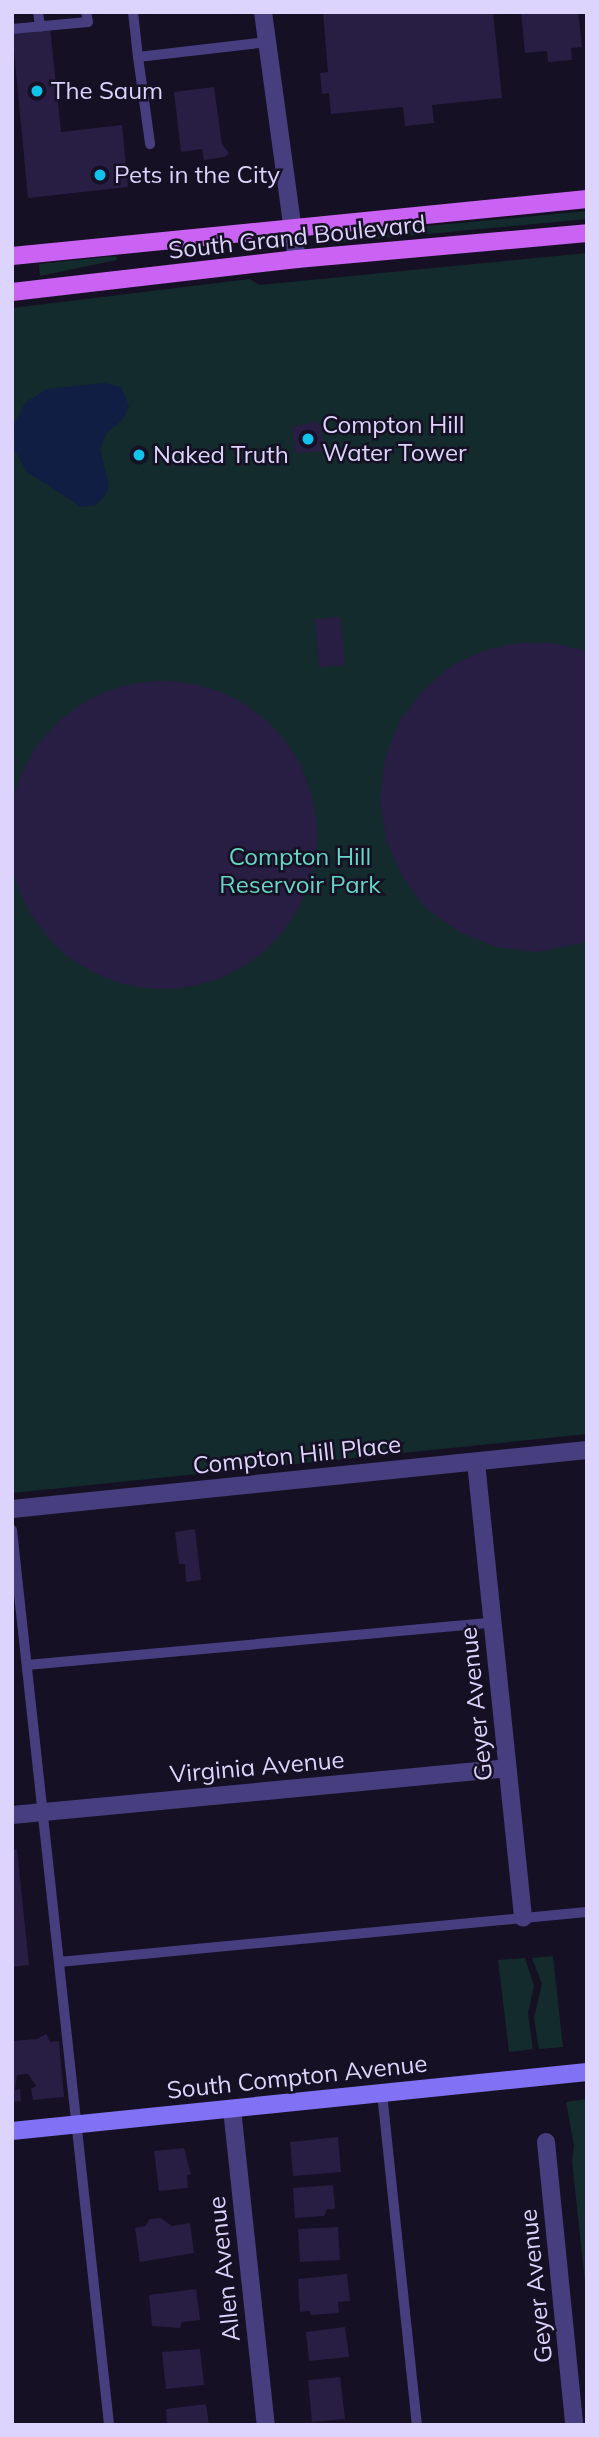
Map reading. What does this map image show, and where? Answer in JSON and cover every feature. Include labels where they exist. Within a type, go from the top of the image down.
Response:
[{"type":"main road","name":"South Grand Boulevard","points":[[12,256],[587,199]]},
{"type":"main road","name":"South Grand Boulevard","points":[[12,292],[297,259],[587,233]]},
{"type":"main road","name":"South Compton Avenue","points":[[12,2131],[587,2072]]},
{"type":"street","points":[[263,12],[297,259]]},
{"type":"street","name":"Compton Hill Place","points":[[12,1509],[587,1450]]},
{"type":"street","name":"Geyer Avenue","points":[[476,1462],[523,1918]]},
{"type":"street","name":"Virginia Avenue","points":[[12,1815],[507,1768]]},
{"type":"street","name":"Allen Avenue","points":[[232,2109],[266,2425]]},
{"type":"street","name":"Geyer Avenue","points":[[546,2142],[574,2425]]},
{"type":"lane","points":[[38,12],[40,27]]},
{"type":"lane","points":[[12,29],[88,22],[86,12]]},
{"type":"lane","points":[[133,12],[150,144]]},
{"type":"lane","points":[[138,57],[267,42]]},
{"type":"lane","points":[[12,1530],[109,2425]]},
{"type":"lane","points":[[27,1665],[493,1623]]},
{"type":"lane","points":[[59,1962],[587,1912]]},
{"type":"lane","points":[[382,2093],[417,2425]]},
{"type":"green space","points":[[587,211],[587,219],[343,242],[342,234]]},
{"type":"green space","name":"Compton Hill Reservoir Park","points":[[587,253],[587,1434],[12,1493],[12,308],[250,279],[259,285]]},
{"type":"green space","points":[[116,256],[117,260],[40,276],[39,264]]},
{"type":"green space","points":[[553,1956],[563,2047],[539,2049],[534,2018],[542,1984],[532,1958]]},
{"type":"green space","points":[[525,1958],[534,1986],[528,2013],[533,2049],[509,2052],[498,1960]]},
{"type":"green space","points":[[587,2099],[587,2300],[572,2161],[574,2145],[566,2102]]},
{"type":"water","points":[[104,383],[121,387],[129,406],[123,419],[106,434],[100,449],[109,486],[106,494],[96,505],[81,507],[27,472],[15,451],[14,424],[26,402],[47,389]]},
{"type":"building","points":[[323,12],[493,12],[502,98],[432,105],[434,123],[405,126],[403,107],[331,114],[329,93],[322,94],[320,73],[328,72]]},
{"type":"building","points":[[521,12],[578,12],[582,47],[571,48],[572,60],[548,62],[547,51],[525,53]]},
{"type":"building","name":"The Saum","points":[[50,27],[61,132],[122,125],[128,187],[28,198],[12,31]]},
{"type":"building","points":[[214,87],[222,144],[229,153],[225,157],[204,160],[202,149],[181,152],[174,92]]},
{"type":"building","name":"Compton Hill Water Tower","points":[[316,422],[322,427],[322,451],[295,453],[292,427]]},
{"type":"building","points":[[340,617],[345,665],[319,667],[315,619]]},
{"type":"building","points":[[519,643],[553,643],[587,651],[587,942],[536,952],[496,947],[459,932],[426,908],[402,876],[386,839],[380,799],[385,759],[399,722],[423,690],[454,664],[485,650]]},
{"type":"building","points":[[163,681],[193,684],[222,693],[236,699],[272,726],[299,762],[305,776],[314,805],[317,835],[314,865],[305,894],[299,908],[272,944],[236,971],[222,977],[193,986],[163,989],[133,986],[104,977],[90,971],[54,944],[27,908],[21,894],[12,865],[9,835],[12,805],[21,776],[27,762],[54,726],[90,699],[104,693],[133,684]]},
{"type":"building","points":[[195,1529],[201,1580],[186,1582],[185,1564],[179,1564],[175,1532]]},
{"type":"building","points":[[17,1849],[29,1965],[12,1967],[12,1850]]},
{"type":"building","points":[[46,2034],[50,2042],[59,2041],[64,2097],[33,2100],[31,2089],[36,2086],[28,2074],[17,2075],[15,2090],[20,2089],[21,2101],[12,2102],[12,2041],[37,2039]]},
{"type":"building","points":[[338,2137],[341,2172],[293,2176],[290,2142]]},
{"type":"building","points":[[184,2148],[191,2174],[187,2175],[188,2188],[159,2191],[154,2151]]},
{"type":"building","points":[[333,2185],[335,2209],[327,2209],[324,2216],[295,2218],[293,2188]]},
{"type":"building","points":[[161,2218],[172,2226],[190,2223],[194,2253],[140,2262],[135,2228],[145,2226],[150,2219]]},
{"type":"building","points":[[338,2227],[340,2260],[300,2262],[298,2229]]},
{"type":"building","points":[[347,2274],[350,2301],[338,2302],[339,2313],[311,2315],[310,2311],[300,2312],[298,2279]]},
{"type":"building","points":[[196,2289],[200,2320],[182,2322],[180,2328],[152,2326],[149,2295]]},
{"type":"building","points":[[345,2327],[349,2357],[309,2361],[306,2332]]},
{"type":"building","points":[[200,2349],[204,2385],[166,2389],[162,2352]]},
{"type":"building","points":[[340,2377],[345,2419],[312,2422],[308,2380]]},
{"type":"building","points":[[206,2404],[209,2425],[167,2425],[166,2409]]},
{"type":"place","name":"The Saum","points":[[37,91]]},
{"type":"place","name":"Pets in the City","points":[[100,175]]},
{"type":"place","name":"Compton Hill Water Tower","points":[[308,439]]},
{"type":"place","name":"Naked Truth","points":[[139,455]]}]
